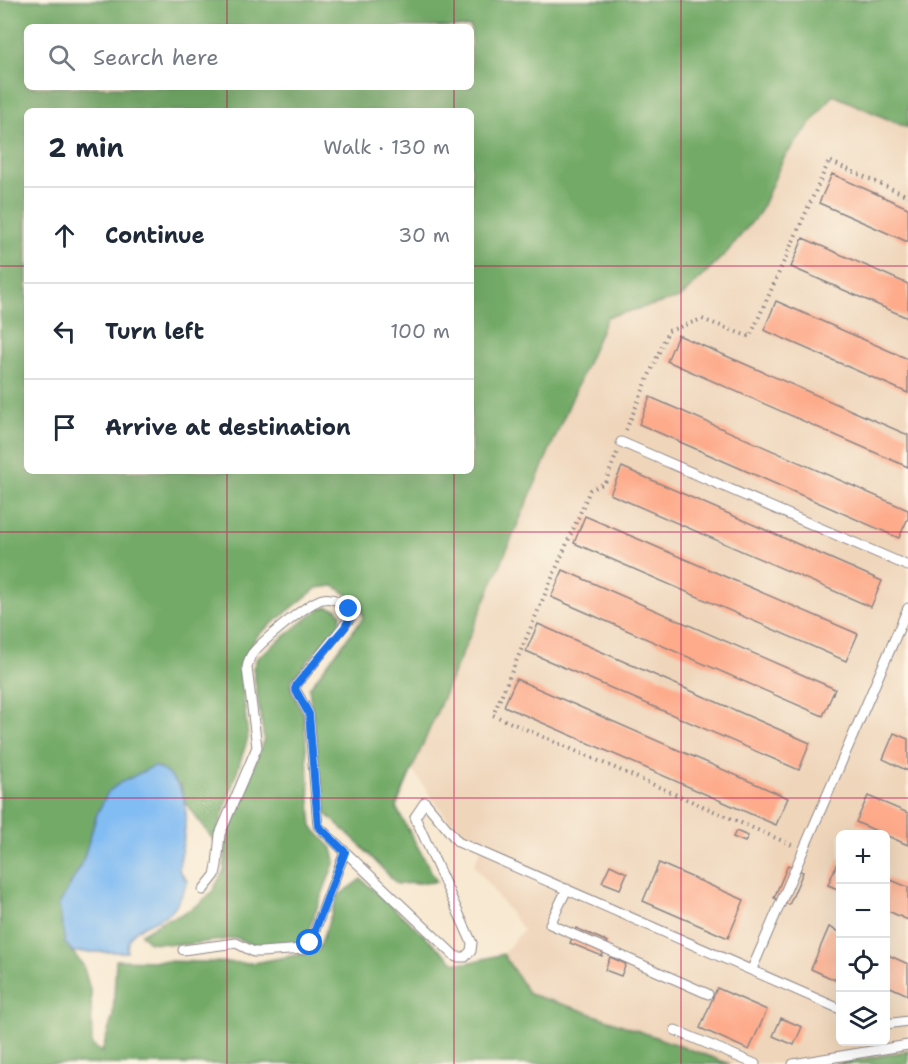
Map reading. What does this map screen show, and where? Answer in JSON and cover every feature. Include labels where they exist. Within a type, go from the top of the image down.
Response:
[{"type":"lane","points":[[621,442],[908,566]]},
{"type":"lane","points":[[203,890],[218,865],[220,834],[257,747],[247,668],[250,658],[280,628],[321,599],[332,599],[349,609],[350,618],[295,689],[309,714],[318,826],[456,957],[465,957],[471,951],[472,943],[415,817],[425,802],[458,842],[836,1007]]},
{"type":"lane","points":[[752,969],[908,608]]},
{"type":"lane","points":[[183,950],[236,943],[254,952],[303,949],[310,943],[345,852]]},
{"type":"lane","points":[[567,889],[550,924],[708,994]]},
{"type":"lane","points":[[890,1023],[908,1021]]},
{"type":"lane","points":[[675,1030],[755,1064]]},
{"type":"lane","points":[[793,1064],[908,1045]]},
{"type":"path","points":[[803,850],[493,715],[590,490],[605,483],[668,331],[702,319],[750,337],[829,161],[908,196]]},
{"type":"shaded area","points":[[833,94],[908,128],[908,1051],[835,1064],[730,1064],[578,1009],[529,994],[503,954],[523,930],[474,865],[484,842],[457,832],[412,770],[608,317],[680,298],[727,252],[760,212],[783,159]]},
{"type":"green space","points":[[0,0],[908,0],[908,128],[833,95],[783,159],[760,212],[727,252],[680,298],[607,317],[396,807],[437,882],[397,884],[356,841],[323,811],[309,688],[363,618],[361,604],[334,586],[317,588],[258,635],[240,664],[248,738],[214,841],[186,804],[180,785],[97,814],[82,864],[59,905],[65,943],[83,965],[91,993],[92,1045],[102,1052],[113,1015],[116,960],[253,963],[318,951],[338,896],[361,879],[454,962],[467,963],[503,954],[529,994],[578,1009],[730,1064],[0,1064]]},
{"type":"green space","points":[[328,607],[337,609],[341,615],[339,624],[291,681],[292,692],[304,715],[312,827],[332,848],[335,861],[306,937],[302,943],[256,947],[237,938],[183,945],[149,942],[141,934],[164,920],[180,915],[199,904],[212,892],[224,870],[226,839],[264,739],[253,668],[257,658],[319,609]]},
{"type":"green space","points":[[908,1051],[908,1064],[835,1064]]},
{"type":"water","points":[[154,766],[169,775],[178,785],[184,798],[186,811],[179,870],[187,881],[183,892],[172,910],[143,926],[131,936],[127,952],[73,952],[65,943],[59,905],[82,864],[97,814],[108,792],[120,783]]},
{"type":"building","points":[[832,174],[908,208],[908,242],[819,203]]},
{"type":"building","points":[[803,238],[908,284],[908,318],[791,267]]},
{"type":"building","points":[[776,301],[908,359],[908,393],[764,330]]},
{"type":"building","points":[[678,335],[908,435],[908,467],[667,361]]},
{"type":"building","points":[[650,397],[908,510],[908,518],[899,538],[639,424]]},
{"type":"building","points":[[622,467],[882,581],[871,607],[610,494]]},
{"type":"building","points":[[585,516],[858,634],[846,661],[574,543]]},
{"type":"building","points":[[563,570],[835,689],[823,716],[551,597]]},
{"type":"building","points":[[538,624],[810,743],[799,770],[526,651]]},
{"type":"building","points":[[516,679],[788,798],[776,825],[504,706]]},
{"type":"building","points":[[894,733],[908,739],[908,771],[883,759]]},
{"type":"building","points":[[868,796],[908,813],[908,845],[890,837],[890,830],[874,830],[856,822]]},
{"type":"building","points":[[736,831],[748,836],[745,842],[733,837]]},
{"type":"building","points":[[659,863],[744,900],[728,938],[643,901]]},
{"type":"building","points":[[610,865],[627,873],[620,889],[602,882]]},
{"type":"building","points":[[788,865],[803,872],[789,905],[774,898]]},
{"type":"building","points":[[836,866],[836,888],[828,885]]},
{"type":"building","points":[[890,880],[908,887],[908,920],[890,912]]},
{"type":"building","points":[[829,927],[836,930],[836,980],[811,969]]},
{"type":"building","points":[[576,928],[608,942],[602,956],[570,943]]},
{"type":"building","points":[[890,956],[908,964],[908,995],[890,987]]},
{"type":"building","points":[[610,957],[626,964],[621,976],[605,970]]},
{"type":"building","points":[[717,988],[767,1010],[749,1050],[700,1028]]},
{"type":"building","points":[[781,1018],[802,1027],[794,1045],[773,1036]]},
{"type":"route","points":[[310,943],[345,852],[318,826],[309,714],[295,689],[345,627],[350,618],[349,609]]}]
